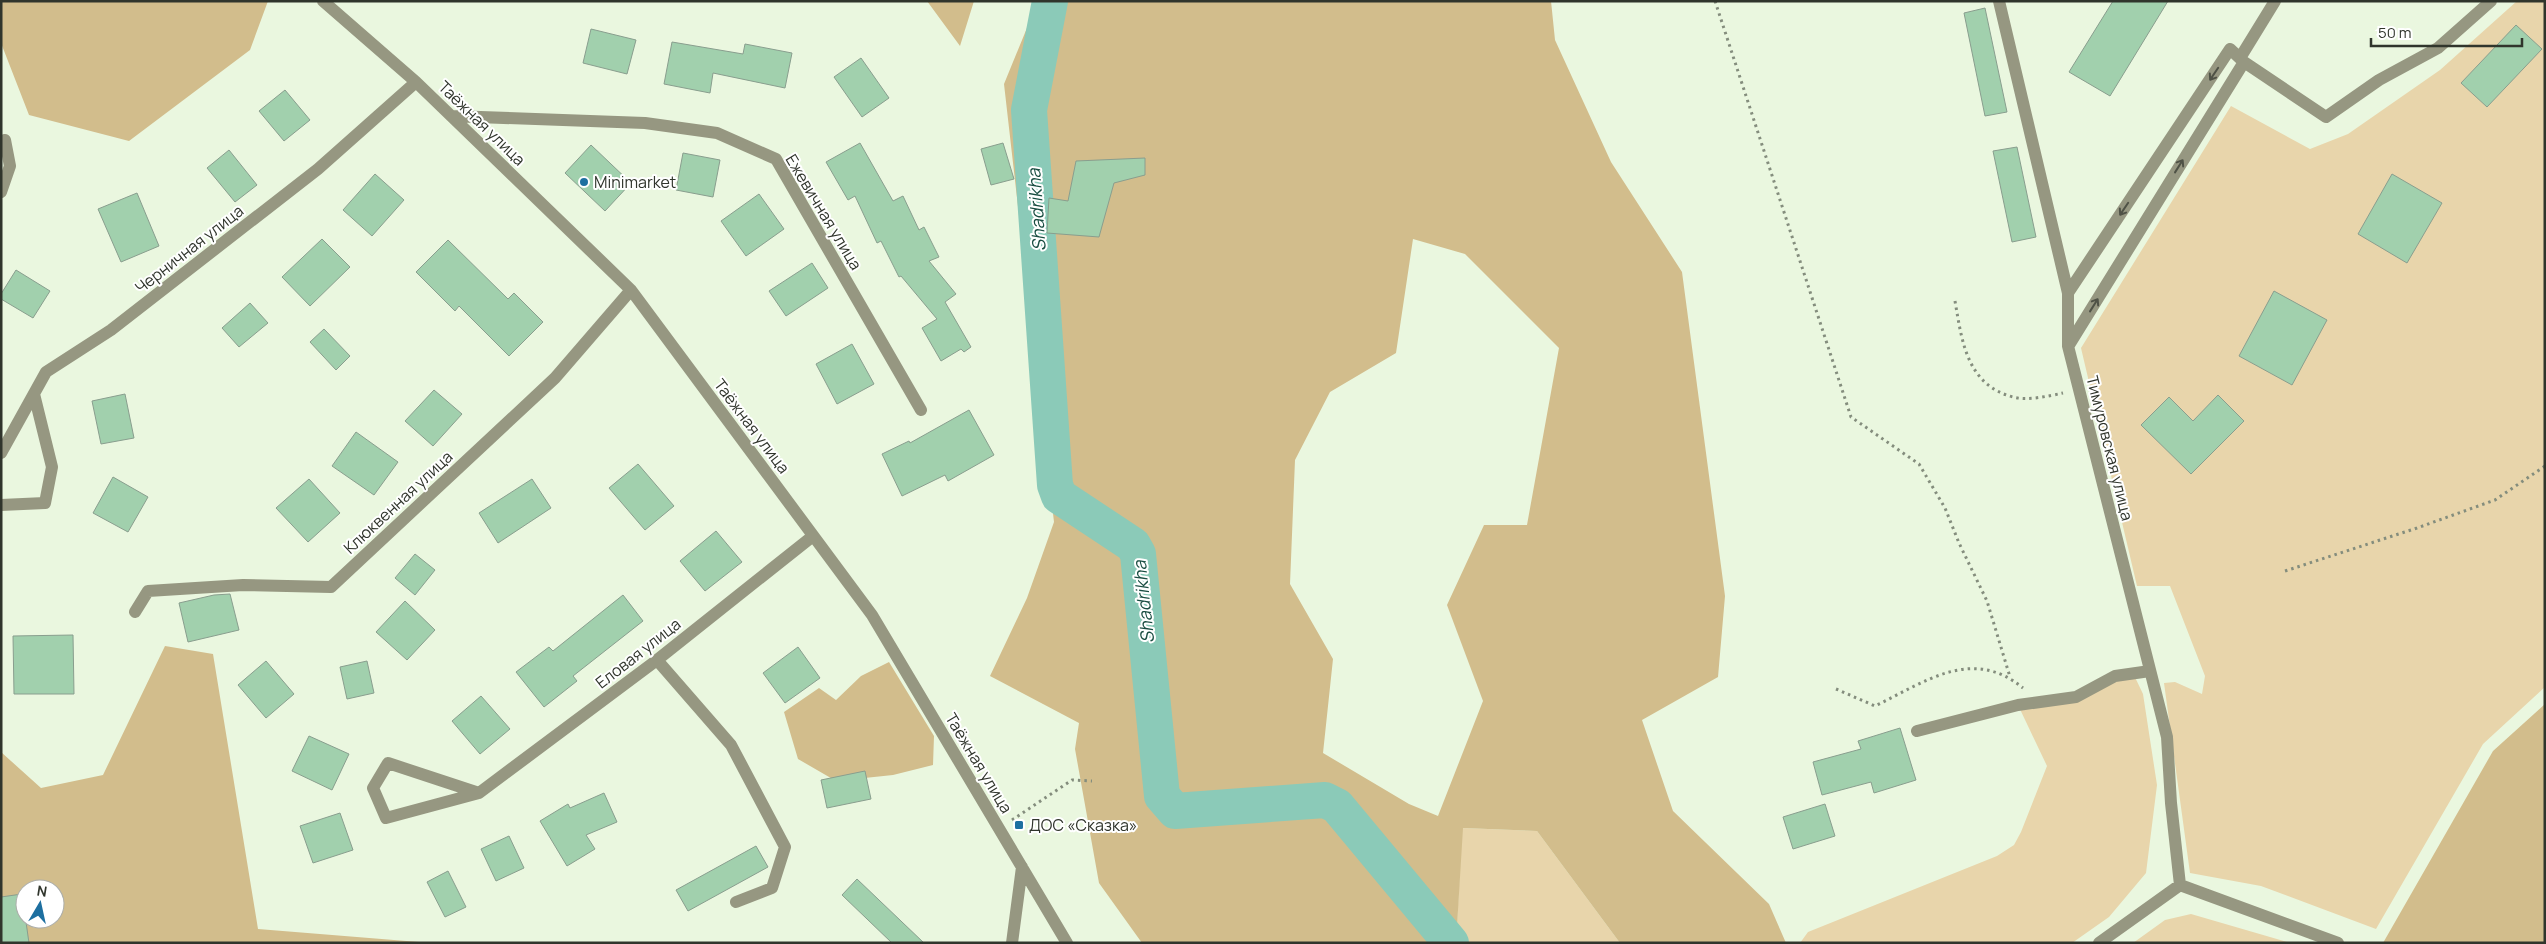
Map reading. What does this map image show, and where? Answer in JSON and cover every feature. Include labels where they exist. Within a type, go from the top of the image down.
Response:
[{"type":"street","name":"Таёжная улица","points":[[323,1],[416,82],[631,290],[872,615],[1067,943]]},
{"type":"street","name":"Тимуровская улица","points":[[1999,1],[2068,293],[2068,346],[2168,737],[2171,803],[2180,885]]},
{"type":"street","points":[[2068,346],[2242,60],[2275,1]]},
{"type":"street","points":[[2068,293],[2230,49],[2242,60],[2326,118],[2379,80],[2438,48],[2491,1]]},
{"type":"street","name":"Черничная улица","points":[[1,453],[46,372],[111,330],[310,175],[416,82]]},
{"type":"street","name":"Ежевичная улица","points":[[452,116],[645,123],[717,133],[776,158],[921,410]]},
{"type":"street","points":[[1,192],[10,166],[5,140]]},
{"type":"street","name":"Клюквенная улица","points":[[135,612],[148,591],[243,585],[331,588],[555,378],[631,290]]},
{"type":"street","points":[[1,505],[45,503],[52,467],[34,394]]},
{"type":"street","name":"Еловая улица","points":[[479,793],[388,763],[372,788],[386,818],[479,793],[657,660],[813,536]]},
{"type":"street","points":[[657,660],[731,745],[785,847],[772,888],[736,902]]},
{"type":"street","points":[[1917,731],[2018,705],[2076,697],[2116,676],[2150,671]]},
{"type":"street","points":[[1012,943],[1022,868]]},
{"type":"street","points":[[2099,943],[2180,885],[2338,943]]},
{"type":"path","points":[[1714,1],[1852,417],[1919,464],[1945,508],[1959,543],[1987,601],[2010,677]]},
{"type":"path","points":[[1954,302],[1963,347],[1982,382],[2014,398],[2079,391]]},
{"type":"path","points":[[2285,570],[2417,528],[2495,500],[2545,466]]},
{"type":"path","points":[[1836,689],[1875,706],[1947,671],[1974,668],[2010,677],[2029,692],[2048,701]]},
{"type":"path","points":[[998,828],[1072,780],[1092,781]]},
{"type":"shaded area","points":[[1,1],[268,1],[250,50],[129,141],[29,115],[1,43]]},
{"type":"shaded area","points":[[927,1],[974,1],[960,46]]},
{"type":"shaded area","points":[[1038,1],[1551,1],[1555,40],[1611,162],[1682,272],[1725,596],[1718,677],[1642,720],[1673,811],[1769,904],[1786,943],[1620,943],[1537,831],[1463,828],[1456,943],[1142,943],[1099,883],[1075,749],[1079,723],[990,676],[1027,598],[1054,522],[1004,84]],"holes":[[[1413,239],[1465,254],[1559,348],[1527,525],[1484,525],[1447,605],[1483,701],[1438,816],[1409,804],[1323,753],[1333,659],[1290,584],[1295,460],[1330,392],[1396,353]]]},
{"type":"shaded area","points":[[2517,1],[2545,1],[2545,687],[2483,744],[2376,929],[2261,886],[2190,873],[2164,683],[2175,682],[2202,694],[2205,676],[2170,586],[2137,586],[2081,348],[2231,106],[2310,149],[2348,134],[2440,70]]},
{"type":"shaded area","points":[[165,646],[213,654],[258,929],[431,943],[1,943],[1,752],[41,788],[103,775]]},
{"type":"shaded area","points":[[889,662],[934,736],[933,765],[893,775],[836,781],[798,759],[784,712],[819,688],[836,700],[861,676]]},
{"type":"shaded area","points":[[2133,673],[2143,694],[2157,785],[2146,873],[2109,917],[2072,943],[1800,943],[1808,932],[1997,856],[2014,845],[2047,766],[2018,705],[2075,697]]},
{"type":"shaded area","points":[[2545,704],[2545,943],[2383,943],[2493,751]]},
{"type":"shaded area","points":[[1462,828],[1537,831],[1620,943],[1456,943]]},
{"type":"shaded area","points":[[2191,914],[2291,943],[2133,943],[2165,920]]},
{"type":"building","points":[[2113,1],[2168,1],[2110,96],[2069,72]]},
{"type":"building","points":[[1985,8],[2007,112],[1985,116],[1964,13]]},
{"type":"building","points":[[2516,25],[2542,49],[2487,107],[2461,83]]},
{"type":"building","points":[[591,29],[636,40],[627,74],[583,63]]},
{"type":"building","points":[[672,42],[743,54],[745,44],[792,53],[785,88],[713,73],[710,93],[664,84]]},
{"type":"building","points":[[861,58],[889,98],[862,117],[834,77]]},
{"type":"building","points":[[285,90],[310,120],[284,141],[259,111]]},
{"type":"building","points":[[860,143],[893,201],[903,196],[919,230],[924,227],[939,257],[929,261],[956,294],[945,302],[971,347],[964,352],[961,349],[941,361],[922,328],[937,319],[901,276],[899,277],[881,241],[877,243],[855,196],[848,200],[826,162]]},
{"type":"building","points":[[1003,143],[1014,179],[991,185],[981,149]]},
{"type":"building","points":[[591,145],[631,183],[605,211],[565,173]]},
{"type":"building","points":[[2017,147],[2036,237],[2012,242],[1993,151]]},
{"type":"building","points":[[229,150],[257,185],[235,202],[207,168]]},
{"type":"building","points":[[683,153],[720,160],[713,197],[676,190]]},
{"type":"building","points":[[1145,158],[1145,175],[1114,183],[1099,237],[1047,233],[1049,198],[1068,201],[1076,161]]},
{"type":"building","points":[[375,174],[404,200],[372,236],[343,210]]},
{"type":"building","points":[[2392,174],[2442,203],[2407,263],[2358,234]]},
{"type":"building","points":[[137,193],[159,246],[121,262],[98,209]]},
{"type":"building","points":[[759,194],[784,229],[746,256],[721,221]]},
{"type":"building","points":[[322,239],[350,267],[310,306],[282,277]]},
{"type":"building","points":[[448,240],[508,299],[514,293],[543,322],[509,356],[459,306],[455,311],[416,272]]},
{"type":"building","points":[[812,263],[828,288],[786,316],[769,291]]},
{"type":"building","points":[[16,270],[50,291],[33,318],[1,299],[1,294]]},
{"type":"building","points":[[2274,291],[2327,320],[2292,385],[2239,356]]},
{"type":"building","points":[[250,303],[268,323],[239,347],[222,328]]},
{"type":"building","points":[[324,329],[350,356],[336,370],[310,342]]},
{"type":"building","points":[[852,344],[874,384],[837,404],[816,364]]},
{"type":"building","points":[[434,390],[462,414],[433,446],[405,421]]},
{"type":"building","points":[[125,394],[134,438],[101,444],[92,401]]},
{"type":"building","points":[[2218,395],[2244,421],[2191,474],[2141,425],[2169,397],[2193,421]]},
{"type":"building","points":[[969,410],[994,455],[948,481],[945,475],[902,496],[882,454],[909,441],[910,443]]},
{"type":"building","points":[[356,432],[398,462],[374,495],[332,466]]},
{"type":"building","points":[[638,464],[674,506],[645,530],[609,488]]},
{"type":"building","points":[[113,477],[148,497],[128,532],[93,513]]},
{"type":"building","points":[[309,479],[340,513],[308,542],[276,508]]},
{"type":"building","points":[[532,479],[551,508],[498,543],[479,513]]},
{"type":"building","points":[[716,531],[742,562],[705,591],[680,561]]},
{"type":"building","points":[[415,554],[435,570],[415,595],[395,578]]},
{"type":"building","points":[[230,594],[239,630],[188,642],[179,603],[214,595]]},
{"type":"building","points":[[623,595],[643,621],[573,676],[577,681],[544,707],[516,672],[549,647],[553,651]]},
{"type":"building","points":[[405,601],[435,630],[407,660],[376,632]]},
{"type":"building","points":[[73,635],[74,694],[14,694],[13,636]]},
{"type":"building","points":[[798,647],[820,678],[785,703],[763,673]]},
{"type":"building","points":[[266,661],[294,694],[266,718],[238,685]]},
{"type":"building","points":[[367,661],[374,693],[347,699],[340,667]]},
{"type":"building","points":[[481,696],[510,729],[480,754],[452,721]]},
{"type":"building","points":[[1900,728],[1916,780],[1874,793],[1871,782],[1822,795],[1813,762],[1861,749],[1858,741]]},
{"type":"building","points":[[309,736],[349,754],[332,790],[292,771]]},
{"type":"building","points":[[865,771],[871,799],[827,808],[821,780]]},
{"type":"building","points":[[604,793],[617,822],[586,835],[595,849],[567,866],[540,821],[568,804],[570,808]]},
{"type":"building","points":[[1825,804],[1835,836],[1793,849],[1783,817]]},
{"type":"building","points":[[340,813],[353,850],[313,863],[300,826]]},
{"type":"building","points":[[509,836],[524,868],[496,881],[481,849]]},
{"type":"building","points":[[756,846],[768,867],[688,911],[676,890]]},
{"type":"building","points":[[448,871],[466,907],[445,917],[427,882]]},
{"type":"building","points":[[857,879],[924,943],[892,943],[842,895]]},
{"type":"building","points":[[15,895],[15,929],[27,929],[29,943],[1,943],[1,897]]},
{"type":"waterway","name":"Shadrikha","points":[[1050,1],[1029,110],[1055,485],[1059,496],[1133,545],[1138,554],[1162,796],[1175,811],[1325,800],[1337,806],[1451,943]]},
{"type":"place","name":"Minimarket","points":[[584,182]]},
{"type":"place","name":"ДОС «Сказка»","points":[[1019,825]]}]
